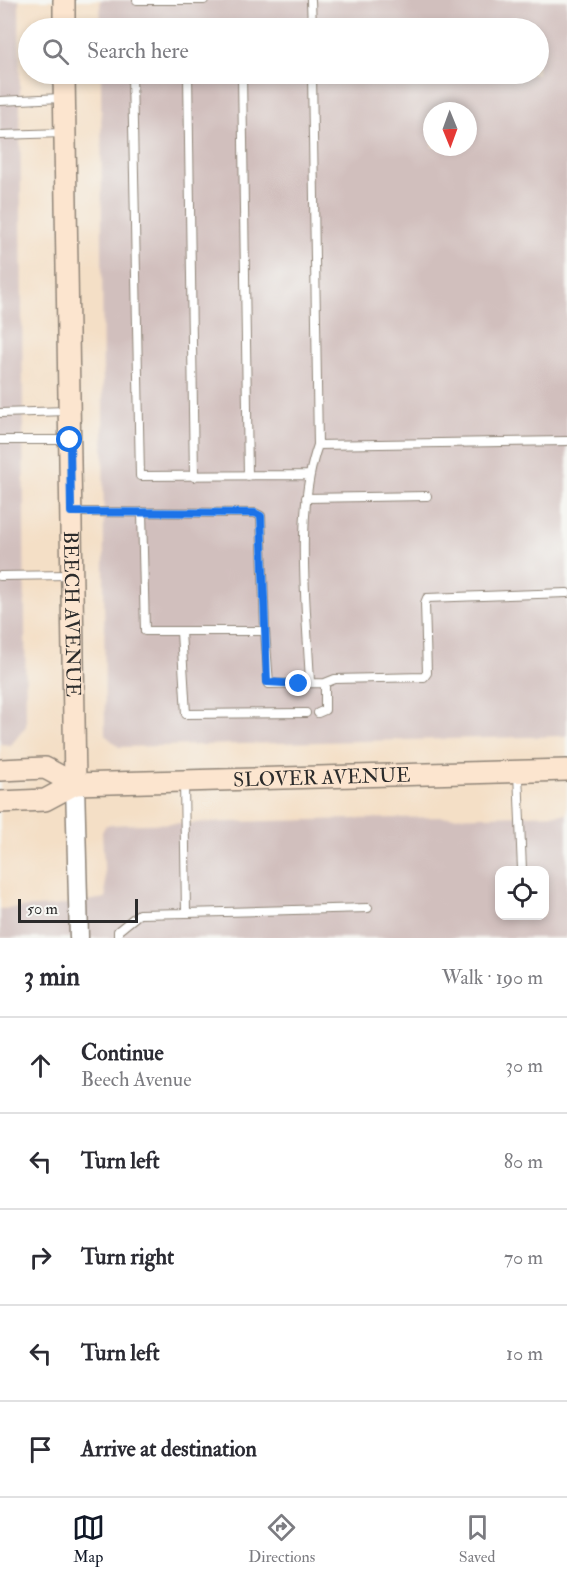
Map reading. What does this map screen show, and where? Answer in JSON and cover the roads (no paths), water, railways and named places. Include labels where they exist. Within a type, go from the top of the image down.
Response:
[{"type":"main road","points":[[64,0],[64,18]]},
{"type":"main road","name":"BEECH AVENUE","points":[[64,84],[75,784]]},
{"type":"main road","name":"SLOVER AVENUE","points":[[0,770],[45,768],[75,784]]},
{"type":"main road","name":"SLOVER AVENUE","points":[[0,801],[45,800],[75,784],[567,770]]},
{"type":"street","name":"BEECH AVENUE","points":[[75,784],[79,938]]},
{"type":"lane","points":[[137,0],[204,0]]},
{"type":"lane","points":[[311,0],[312,18]]},
{"type":"lane","points":[[132,84],[140,476],[309,475]]},
{"type":"lane","points":[[188,84],[194,477]]},
{"type":"lane","points":[[242,84],[248,476]]},
{"type":"lane","points":[[310,683],[304,512],[309,475],[318,445],[312,84]]},
{"type":"lane","points":[[0,101],[64,98]]},
{"type":"lane","points":[[0,135],[65,133]]},
{"type":"lane","points":[[0,413],[69,411]]},
{"type":"lane","points":[[0,440],[70,440]]},
{"type":"lane","points":[[318,445],[567,441]]},
{"type":"lane","points":[[306,498],[427,496]]},
{"type":"lane","points":[[71,512],[255,513],[261,516],[269,684],[325,683],[335,679],[427,675],[425,603],[428,597],[567,594]]},
{"type":"lane","points":[[141,512],[143,628],[148,632],[265,631]]},
{"type":"lane","points":[[0,576],[72,575]]},
{"type":"lane","points":[[182,632],[186,714],[306,713]]},
{"type":"lane","points":[[318,713],[325,711],[325,683]]},
{"type":"lane","points":[[518,771],[522,866]]},
{"type":"lane","points":[[184,781],[186,913]]},
{"type":"lane","points":[[118,938],[118,931],[139,914],[368,908]]}]
